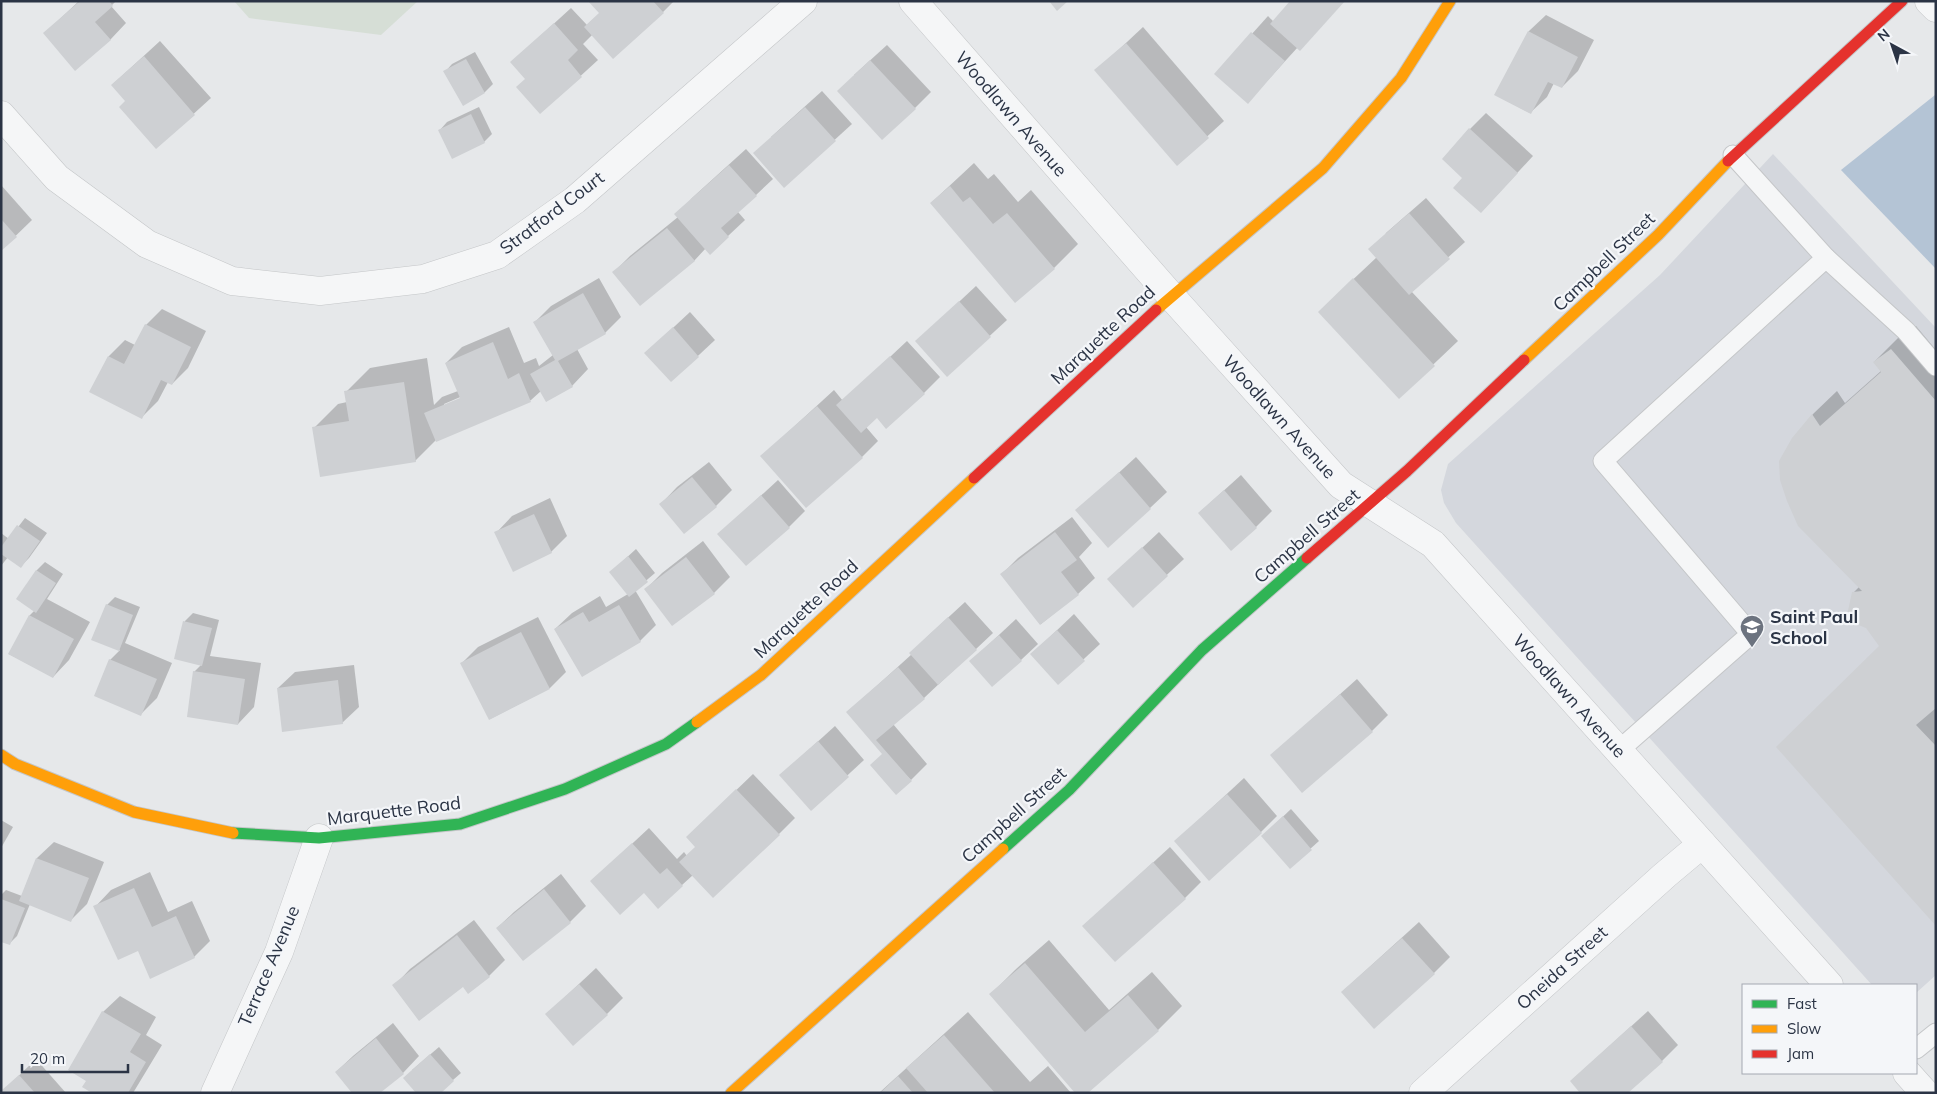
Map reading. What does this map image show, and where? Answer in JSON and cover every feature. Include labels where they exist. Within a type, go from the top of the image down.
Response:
[{"type":"street","name":"Stratford Court","points":[[1,115],[57,178],[147,244],[232,281],[320,291],[423,279],[497,256],[575,200],[803,1]]},
{"type":"street","name":"Woodlawn Avenue","points":[[913,1],[1171,296],[1341,485],[1433,544],[1828,984]]},
{"type":"street","name":"Marquette Road","points":[[1,755],[15,764],[134,812],[236,834],[319,838],[460,824],[565,789],[666,744],[761,675],[1171,296],[1323,168],[1401,78],[1450,1]]},
{"type":"street","name":"Campbell Street","points":[[731,1093],[1069,790],[1202,650],[1370,504],[1645,248],[1733,155],[1902,1]]},
{"type":"street","points":[[1929,1],[1936,8]]},
{"type":"street","name":"Terrace Avenue","points":[[215,1093],[279,952],[319,838]]},
{"type":"street","name":"Oneida Street","points":[[1422,1093],[1702,844]]},
{"type":"street","points":[[1908,1074],[1925,1093]]},
{"type":"lane","points":[[1733,155],[1826,258],[1906,331],[1936,366]]},
{"type":"lane","points":[[1618,751],[1751,634],[1603,461],[1826,258]]},
{"type":"lane","points":[[1917,1047],[1936,1033]]},
{"type":"shaded area","points":[[234,1],[418,1],[381,35],[249,18]]},
{"type":"shaded area","name":"Saint Paul School","points":[[1773,154],[1936,328],[1936,975],[1917,992],[1917,984],[1871,984],[1456,523],[1444,503],[1441,490],[1448,464],[1660,275]]},
{"type":"water","points":[[1936,96],[1936,269],[1841,170]]},
{"type":"building","points":[[80,1],[109,1],[113,6],[95,22],[111,40],[75,71],[43,33]]},
{"type":"building","points":[[588,1],[653,1],[664,13],[613,59],[584,27],[599,13]]},
{"type":"building","points":[[1049,1],[1068,1],[1057,11]]},
{"type":"building","points":[[1290,1],[1345,1],[1300,51],[1270,24]]},
{"type":"building","points":[[554,23],[578,50],[568,60],[582,77],[540,114],[516,87],[525,79],[510,62]]},
{"type":"building","points":[[1528,31],[1578,57],[1562,88],[1548,82],[1531,114],[1494,95]]},
{"type":"building","points":[[1251,32],[1285,61],[1248,104],[1214,74]]},
{"type":"building","points":[[1126,43],[1209,138],[1177,166],[1094,70]]},
{"type":"building","points":[[144,56],[195,115],[156,149],[119,107],[125,101],[111,85]]},
{"type":"building","points":[[466,59],[485,93],[463,106],[443,71]]},
{"type":"building","points":[[870,60],[916,109],[882,140],[837,91]]},
{"type":"building","points":[[805,107],[836,141],[784,188],[753,153]]},
{"type":"building","points":[[471,114],[485,143],[452,159],[438,130]]},
{"type":"building","points":[[1469,128],[1518,173],[1481,213],[1453,188],[1462,178],[1442,159]]},
{"type":"building","points":[[729,165],[757,196],[721,228],[729,237],[710,255],[674,214]]},
{"type":"building","points":[[950,186],[963,202],[970,197],[993,224],[1007,213],[1055,269],[1015,303],[930,203]]},
{"type":"building","points":[[1409,213],[1450,259],[1409,295],[1368,249]]},
{"type":"building","points":[[1,219],[17,237],[1,251]]},
{"type":"building","points":[[667,228],[695,261],[640,306],[612,272]]},
{"type":"building","points":[[1353,278],[1435,366],[1399,399],[1318,312]]},
{"type":"building","points":[[583,293],[606,334],[558,361],[573,387],[546,402],[530,374],[555,360],[533,322]]},
{"type":"building","points":[[959,301],[991,337],[947,377],[915,341]]},
{"type":"building","points":[[145,324],[191,347],[172,385],[161,380],[142,419],[89,392],[108,356],[124,364]]},
{"type":"building","points":[[673,327],[699,357],[671,382],[644,353]]},
{"type":"building","points":[[493,342],[508,379],[519,373],[531,402],[436,442],[424,413],[460,398],[445,363]]},
{"type":"building","points":[[1891,349],[1936,401],[1936,708],[1916,725],[1936,746],[1936,926],[1776,747],[1879,646],[1866,628],[1846,620],[1852,592],[1862,591],[1798,526],[1780,480],[1779,461],[1792,438],[1812,414],[1820,426],[1881,372],[1873,362]]},
{"type":"building","points":[[890,356],[925,394],[886,429],[877,418],[861,433],[836,405]]},
{"type":"building","points":[[404,382],[416,462],[320,477],[312,427],[349,421],[344,391]]},
{"type":"building","points":[[817,406],[863,458],[806,508],[760,456]]},
{"type":"building","points":[[1119,472],[1151,509],[1108,548],[1075,510]]},
{"type":"building","points":[[692,477],[717,507],[684,534],[659,504]]},
{"type":"building","points":[[1224,490],[1257,528],[1231,551],[1198,513]]},
{"type":"building","points":[[761,495],[790,528],[746,566],[717,534]]},
{"type":"building","points":[[534,514],[552,553],[513,572],[494,532]]},
{"type":"building","points":[[17,525],[40,541],[21,568],[1,554],[1,547]]},
{"type":"building","points":[[1055,532],[1077,560],[1061,572],[1079,595],[1040,625],[1000,574]]},
{"type":"building","points":[[1142,547],[1168,576],[1133,608],[1107,579]]},
{"type":"building","points":[[628,556],[648,582],[629,597],[609,572]]},
{"type":"building","points":[[686,557],[715,594],[672,626],[644,589]]},
{"type":"building","points":[[36,570],[56,583],[36,613],[16,599]]},
{"type":"building","points":[[106,604],[133,615],[119,651],[91,640]]},
{"type":"building","points":[[619,605],[641,642],[582,677],[554,629],[583,612],[589,622]]},
{"type":"building","points":[[29,615],[74,639],[53,678],[8,654]]},
{"type":"building","points":[[948,617],[977,650],[938,685],[909,653]]},
{"type":"building","points":[[183,621],[212,628],[202,666],[174,659]]},
{"type":"building","points":[[1057,630],[1085,661],[1058,685],[1030,654]]},
{"type":"building","points":[[521,632],[550,689],[489,720],[460,663]]},
{"type":"building","points":[[999,635],[1022,661],[992,687],[969,661]]},
{"type":"building","points":[[109,659],[157,679],[141,716],[94,696]]},
{"type":"building","points":[[898,667],[925,699],[876,740],[912,781],[896,795],[870,765],[882,754],[846,712]]},
{"type":"building","points":[[193,671],[245,679],[238,725],[187,717]]},
{"type":"building","points":[[338,680],[343,724],[282,732],[277,688]]},
{"type":"building","points":[[1340,694],[1373,732],[1302,793],[1270,755]]},
{"type":"building","points":[[818,741],[849,777],[811,811],[779,775]]},
{"type":"building","points":[[736,789],[780,835],[713,898],[679,862],[695,847],[686,837]]},
{"type":"building","points":[[1227,794],[1262,833],[1209,881],[1174,841]]},
{"type":"building","points":[[1283,816],[1312,850],[1290,869],[1261,836]]},
{"type":"building","points":[[632,843],[660,874],[667,868],[683,886],[658,909],[644,893],[620,915],[590,881]]},
{"type":"building","points":[[36,858],[89,878],[71,922],[19,901]]},
{"type":"building","points":[[1153,862],[1186,899],[1115,962],[1082,926]]},
{"type":"building","points":[[134,888],[152,927],[176,916],[195,958],[150,979],[138,951],[118,960],[93,906]]},
{"type":"building","points":[[544,889],[571,923],[523,961],[496,928]]},
{"type":"building","points":[[1,899],[25,908],[10,945],[1,942]]},
{"type":"building","points":[[457,935],[490,977],[468,994],[463,987],[419,1021],[392,985]]},
{"type":"building","points":[[1402,938],[1435,974],[1374,1029],[1341,992]]},
{"type":"building","points":[[1025,963],[1085,1032],[1128,995],[1159,1031],[1088,1093],[1075,1093],[989,994]]},
{"type":"building","points":[[579,984],[608,1015],[573,1046],[545,1014]]},
{"type":"building","points":[[102,1011],[141,1034],[130,1052],[146,1062],[128,1093],[92,1093],[82,1087],[86,1081],[68,1070]]},
{"type":"building","points":[[1631,1026],[1663,1062],[1628,1093],[1580,1093],[1570,1081]]},
{"type":"building","points":[[944,1035],[995,1093],[928,1093],[906,1068]]},
{"type":"building","points":[[376,1038],[404,1074],[380,1093],[352,1093],[335,1072]]},
{"type":"building","points":[[430,1054],[454,1081],[441,1093],[416,1093],[403,1078]]},
{"type":"building","points":[[19,1075],[35,1093],[4,1093],[2,1090]]},
{"type":"building","points":[[898,1076],[913,1093],[880,1093]]},
{"type":"traffic: fast","points":[[1003,849],[1069,790],[1202,650],[1307,558]]},
{"type":"traffic: fast","points":[[233,833],[319,838],[460,824],[565,789],[666,744],[697,722]]},
{"type":"traffic: slow","points":[[1156,310],[1323,168],[1401,78],[1450,1]]},
{"type":"traffic: slow","points":[[1524,360],[1658,235],[1728,161]]},
{"type":"traffic: slow","points":[[697,722],[761,675],[974,478]]},
{"type":"traffic: slow","points":[[1,755],[15,764],[134,812],[233,833]]},
{"type":"traffic: slow","points":[[731,1093],[1003,849]]},
{"type":"traffic: jam","points":[[1728,161],[1902,1]]},
{"type":"traffic: jam","points":[[974,478],[1156,310]]},
{"type":"traffic: jam","points":[[1307,558],[1407,471],[1524,360]]},
{"type":"place","name":"Saint Paul School","points":[[1752,648]]}]
